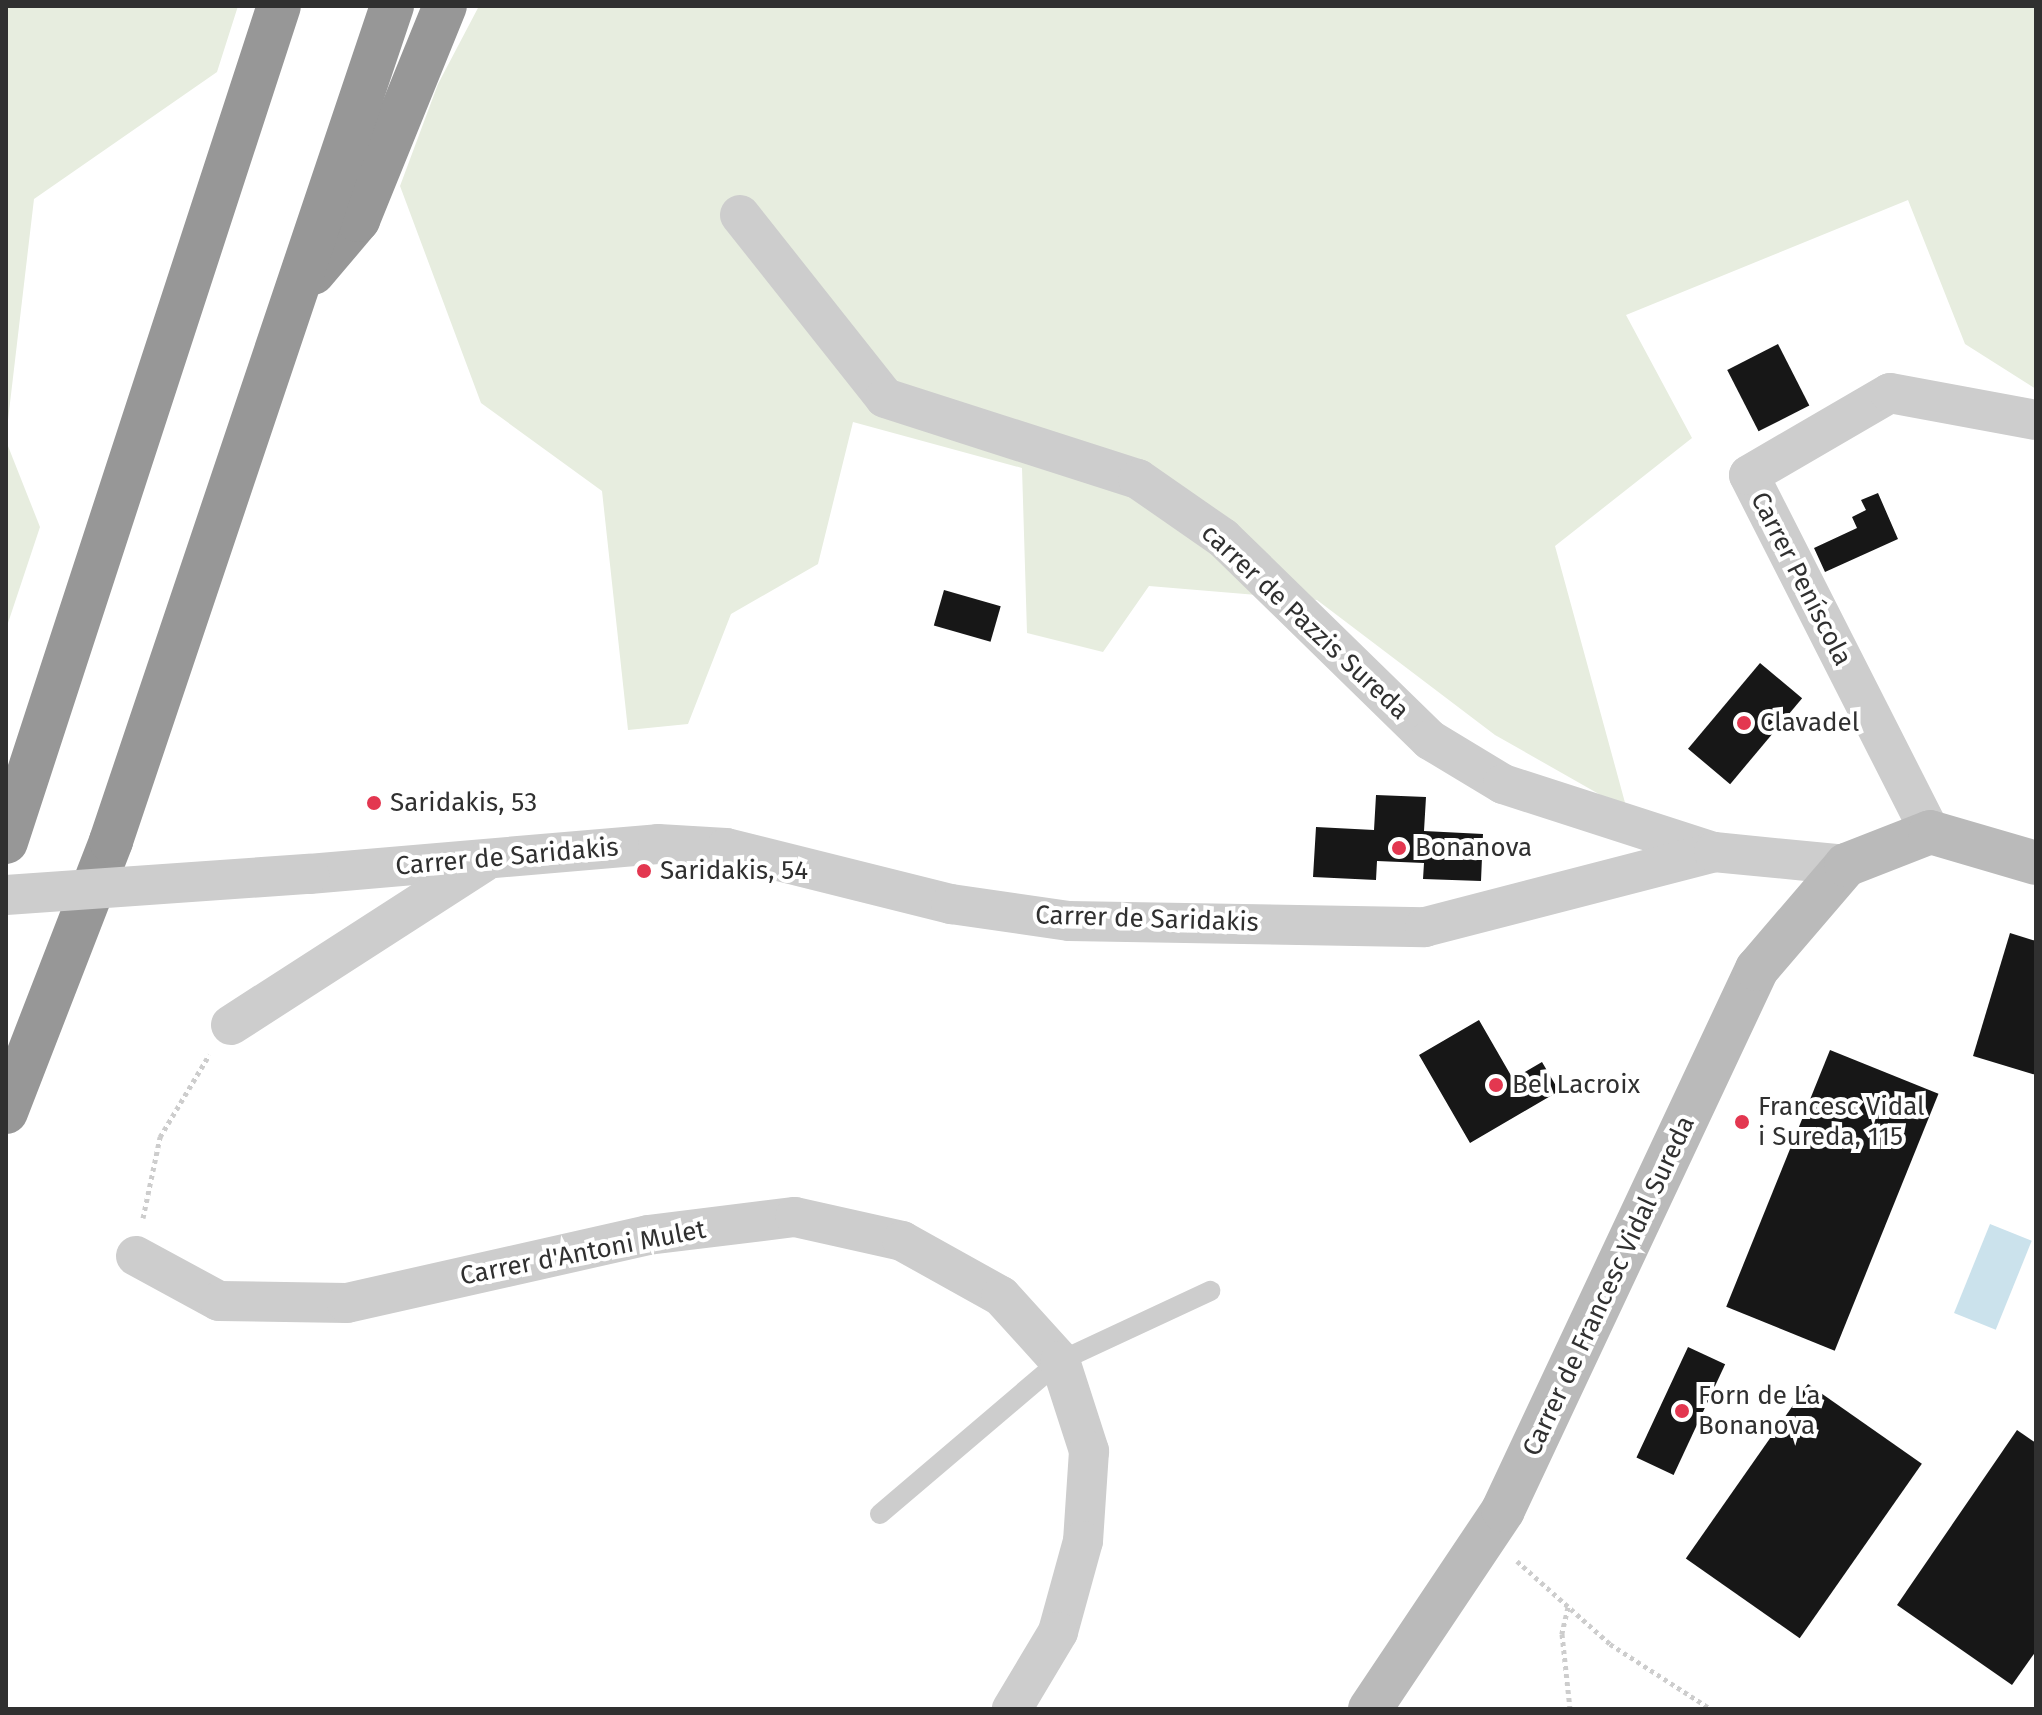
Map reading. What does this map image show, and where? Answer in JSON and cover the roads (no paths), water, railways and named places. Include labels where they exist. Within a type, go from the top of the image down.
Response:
[{"type":"highway","points":[[6,842],[279,6]]},
{"type":"highway","points":[[6,1112],[111,841],[392,6]]},
{"type":"highway","points":[[296,293],[358,220],[445,6]]},
{"type":"street","name":"carrer de Pazzis Sureda","points":[[740,215],[885,398],[1138,479],[1223,538],[1430,740],[1503,784],[1714,852]]},
{"type":"street","name":"Carrer Peníscola","points":[[1930,832],[1749,475],[1890,393],[2035,420]]},
{"type":"street","name":"Carrer de Saridakis","points":[[6,895],[309,874],[658,844],[726,848],[951,904],[1069,921],[1425,927],[1714,852],[1846,865],[1930,832]]},
{"type":"street","points":[[1930,832],[2036,863]]},
{"type":"street","points":[[231,1025],[487,860]]},
{"type":"street","name":"Carrer de Francesc Vidal Sureda","points":[[1370,1709],[1486,1534],[1757,969],[1846,865]]},
{"type":"street","name":"Carrer d'Antoni Mulet","points":[[136,1256],[219,1301],[347,1303],[648,1235],[795,1217],[902,1241],[1001,1296],[1060,1361],[1089,1451],[1083,1541],[1058,1632],[1012,1709]]},
{"type":"lane","points":[[880,1514],[1060,1361],[1210,1291]]},
{"type":"water","points":[[1990,1224],[2032,1241],[1996,1330],[1954,1313]]},
{"type":"place","name":"Clavadel","points":[[1744,723]]},
{"type":"place","name":"Saridakis, 53","points":[[374,803]]},
{"type":"place","name":"Bonanova","points":[[1399,848]]},
{"type":"place","name":"Saridakis, 54","points":[[644,871]]},
{"type":"place","name":"Bel Lacroix","points":[[1496,1085]]},
{"type":"place","name":"Francesc Vidal i Sureda, 115","points":[[1742,1122]]},
{"type":"place","name":"Forn de La Bonanova","points":[[1682,1411]]}]
